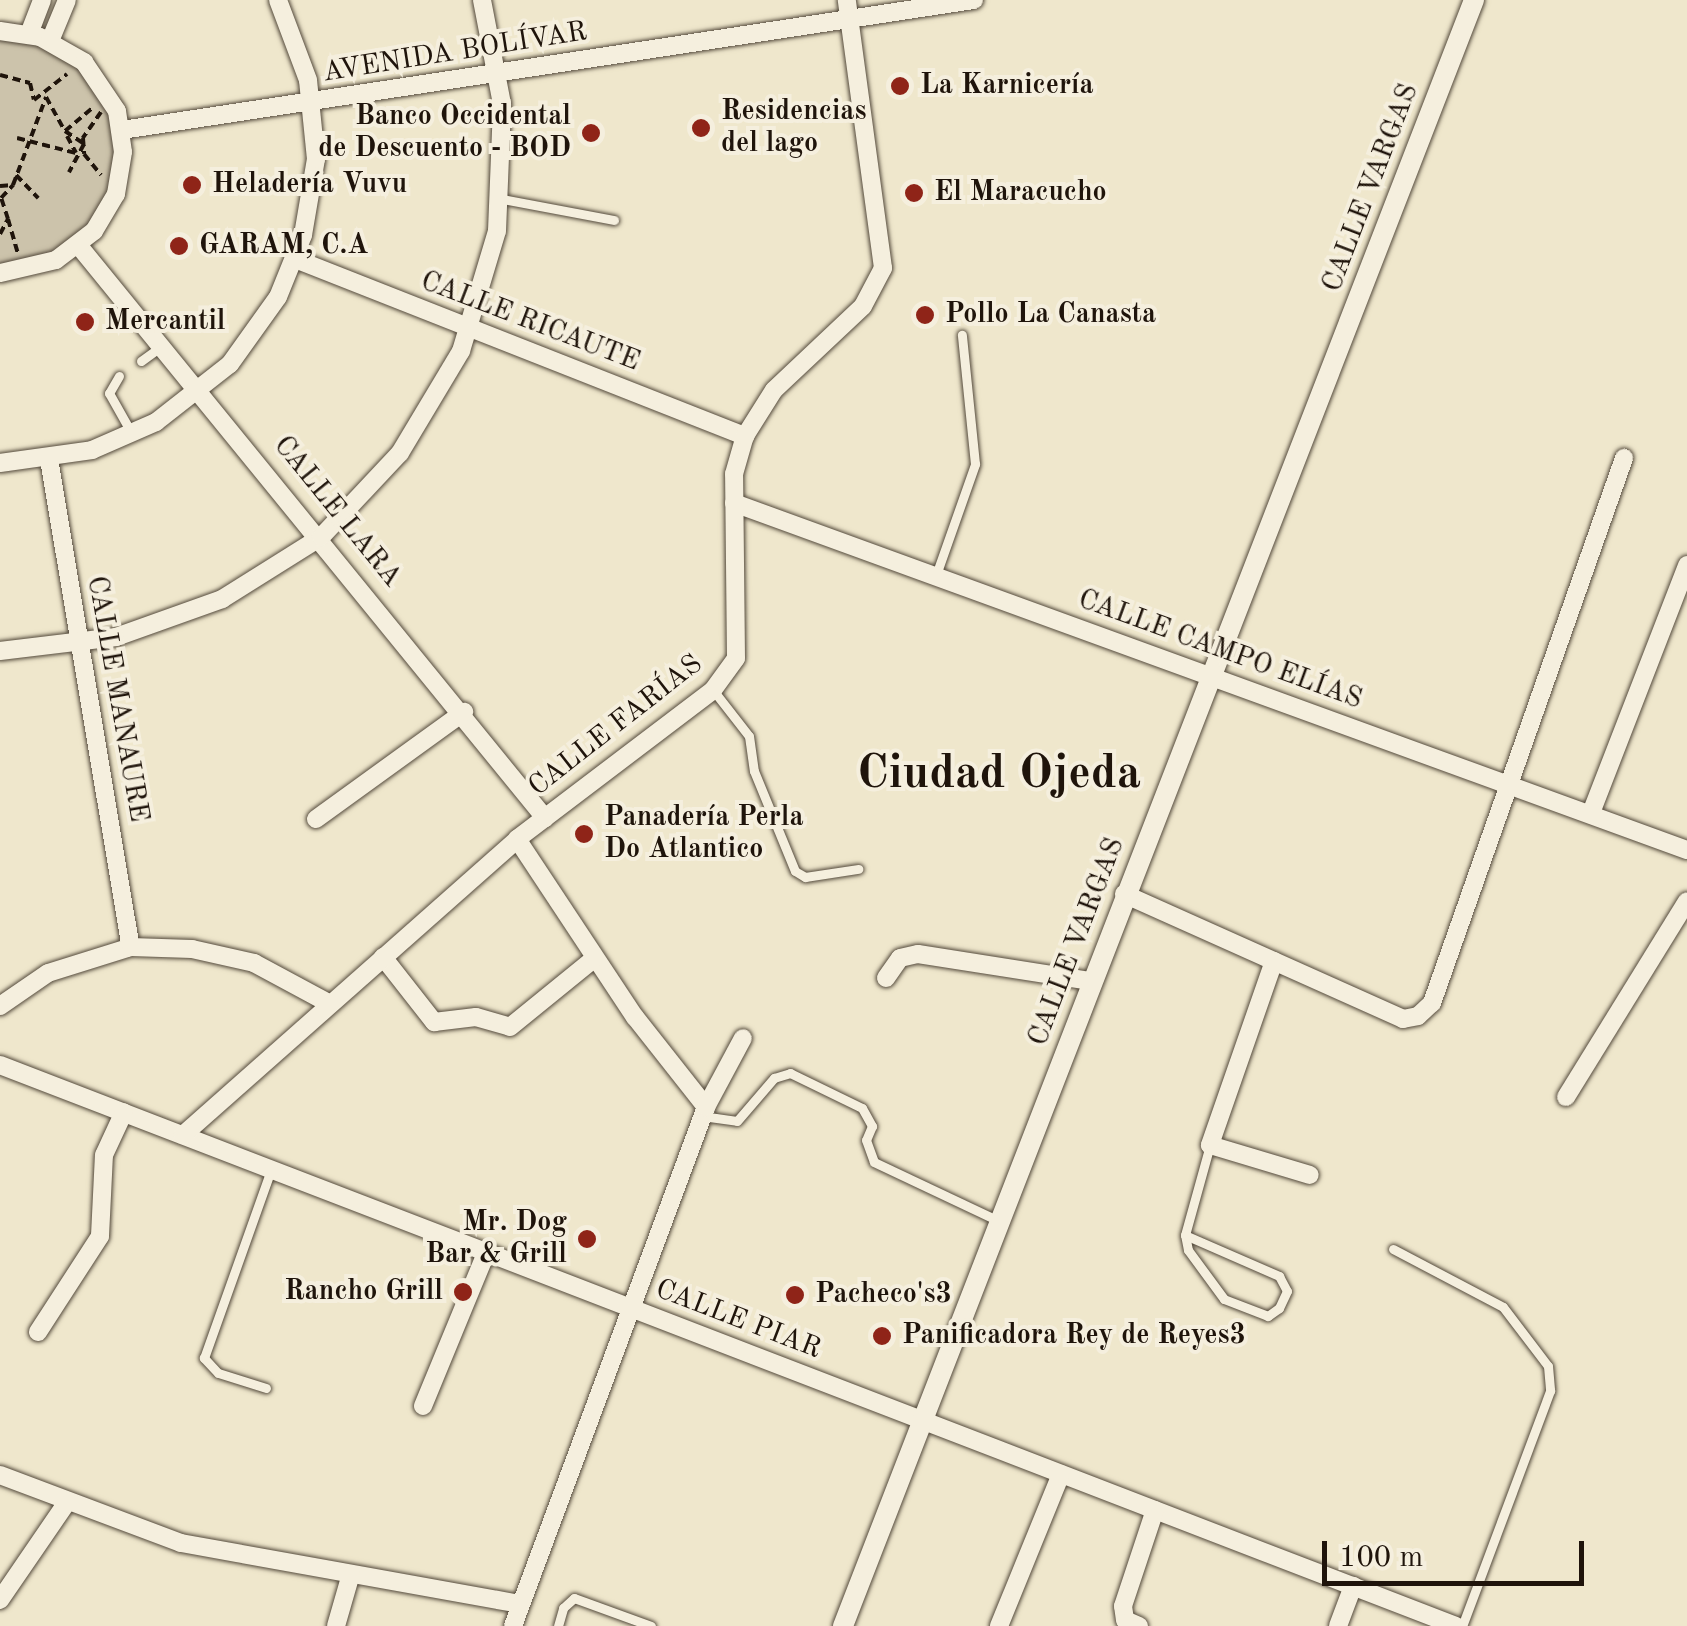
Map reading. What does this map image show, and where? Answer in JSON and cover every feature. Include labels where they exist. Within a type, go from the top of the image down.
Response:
[{"type":"street","points":[[29,34],[42,0]]},
{"type":"street","points":[[50,41],[67,0]]},
{"type":"street","points":[[0,463],[49,459],[133,434],[202,390],[256,332],[295,260],[314,184],[313,104],[278,0]]},
{"type":"street","points":[[0,651],[79,644],[152,627],[222,599],[322,537],[418,429],[470,328],[502,199],[498,72],[482,0]]},
{"type":"street","name":"AVENIDA BOLÍVAR","points":[[122,130],[313,104],[848,9],[974,0]]},
{"type":"street","name":"CALLE VARGAS","points":[[842,1626],[1474,0]]},
{"type":"street","name":"CALLE FARÍAS","points":[[183,1135],[517,840],[714,690],[736,658],[734,503],[745,436],[774,390],[864,306],[883,268],[848,9]]},
{"type":"street","points":[[0,31],[50,41],[79,58],[111,99],[122,130],[118,188],[107,213],[79,246],[24,271],[0,273]]},
{"type":"street","name":"CALLE LARA","points":[[79,246],[322,537],[545,818]]},
{"type":"street","name":"CALLE RICAUTE","points":[[295,260],[745,436]]},
{"type":"street","points":[[1124,894],[1403,1020],[1418,1016],[1432,1003],[1624,458]]},
{"type":"street","name":"CALLE MANAURE","points":[[49,459],[131,947]]},
{"type":"street","name":"CALLE CAMPO ELÍAS","points":[[734,503],[1687,850]]},
{"type":"street","points":[[1592,813],[1687,565]]},
{"type":"street","points":[[316,818],[464,712]]},
{"type":"street","points":[[517,840],[704,1112]]},
{"type":"street","points":[[1566,1097],[1687,901]]},
{"type":"street","points":[[0,1006],[48,973],[131,947],[192,949],[254,963],[330,1004]]},
{"type":"street","points":[[886,978],[900,958],[918,954],[1091,982]]},
{"type":"street","points":[[384,957],[434,1022],[476,1017],[510,1027],[595,958]]},
{"type":"street","points":[[1274,961],[1210,1145],[1310,1174]]},
{"type":"street","points":[[513,1626],[704,1112],[743,1038]]},
{"type":"street","name":"CALLE PIAR","points":[[0,1064],[1459,1626]]},
{"type":"street","points":[[38,1332],[100,1236],[104,1155],[124,1112]]},
{"type":"street","points":[[423,1406],[486,1254]]},
{"type":"street","points":[[999,1626],[1061,1474]]},
{"type":"street","points":[[0,1476],[65,1505],[181,1543],[519,1604]]},
{"type":"street","points":[[0,1600],[65,1505]]},
{"type":"street","points":[[1139,1626],[1126,1620],[1122,1606],[1154,1510]]},
{"type":"street","points":[[336,1626],[351,1574]]},
{"type":"street","points":[[1338,1626],[1353,1586]]},
{"type":"lane","points":[[502,199],[614,220]]},
{"type":"lane","points":[[936,575],[975,464],[962,334]]},
{"type":"lane","points":[[140,361],[164,344]]},
{"type":"lane","points":[[119,376],[108,393],[133,434]]},
{"type":"lane","points":[[714,690],[748,736],[754,770],[795,871],[805,878],[858,868]]},
{"type":"lane","points":[[704,1112],[737,1121],[774,1078],[790,1074],[862,1108],[872,1126],[866,1140],[874,1162],[1000,1221]]},
{"type":"lane","points":[[1185,1235],[1279,1276],[1287,1291],[1279,1308],[1268,1316],[1224,1299],[1205,1278],[1185,1235],[1210,1145]]},
{"type":"lane","points":[[266,1388],[218,1373],[204,1358],[271,1170]]},
{"type":"lane","points":[[1393,1249],[1503,1306],[1548,1366],[1550,1390],[1459,1626]]},
{"type":"lane","points":[[558,1626],[563,1608],[574,1598],[652,1626]]},
{"type":"path","points":[[24,271],[1,198],[13,185],[26,141],[46,98],[79,58]]},
{"type":"path","points":[[0,75],[30,83],[34,100],[46,98]]},
{"type":"path","points":[[46,98],[76,153]]},
{"type":"path","points":[[65,132],[111,99]]},
{"type":"path","points":[[69,172],[92,118],[111,99]]},
{"type":"path","points":[[65,132],[84,144],[96,170],[118,188]]},
{"type":"path","points":[[16,138],[76,153]]},
{"type":"path","points":[[16,175],[38,198]]},
{"type":"path","points":[[0,186],[13,185]]},
{"type":"path","points":[[0,234],[8,219]]},
{"type":"shaded area","points":[[0,31],[50,41],[108,93],[121,173],[79,246],[0,273]]},
{"type":"place","name":"La Karnicería","points":[[900,86]]},
{"type":"place","name":"Residencias del lago","points":[[701,128]]},
{"type":"place","name":"Banco Occidental de Descuento - BOD","points":[[591,133]]},
{"type":"place","name":"Heladería Vuvu","points":[[192,185]]},
{"type":"place","name":"El Maracucho","points":[[914,193]]},
{"type":"place","name":"GARAM, C.A","points":[[179,246]]},
{"type":"place","name":"Pollo La Canasta","points":[[925,315]]},
{"type":"place","name":"Mercantil","points":[[85,322]]},
{"type":"place","name":"Panadería Perla Do Atlantico","points":[[584,834]]},
{"type":"place","name":"Mr. Dog Bar & Grill","points":[[587,1239]]},
{"type":"place","name":"Rancho Grill","points":[[463,1292]]},
{"type":"place","name":"Pacheco's3","points":[[795,1295]]},
{"type":"place","name":"Panificadora Rey de Reyes3","points":[[882,1336]]},
{"type":"district","name":"Ciudad Ojeda","points":[[999,775]]}]
